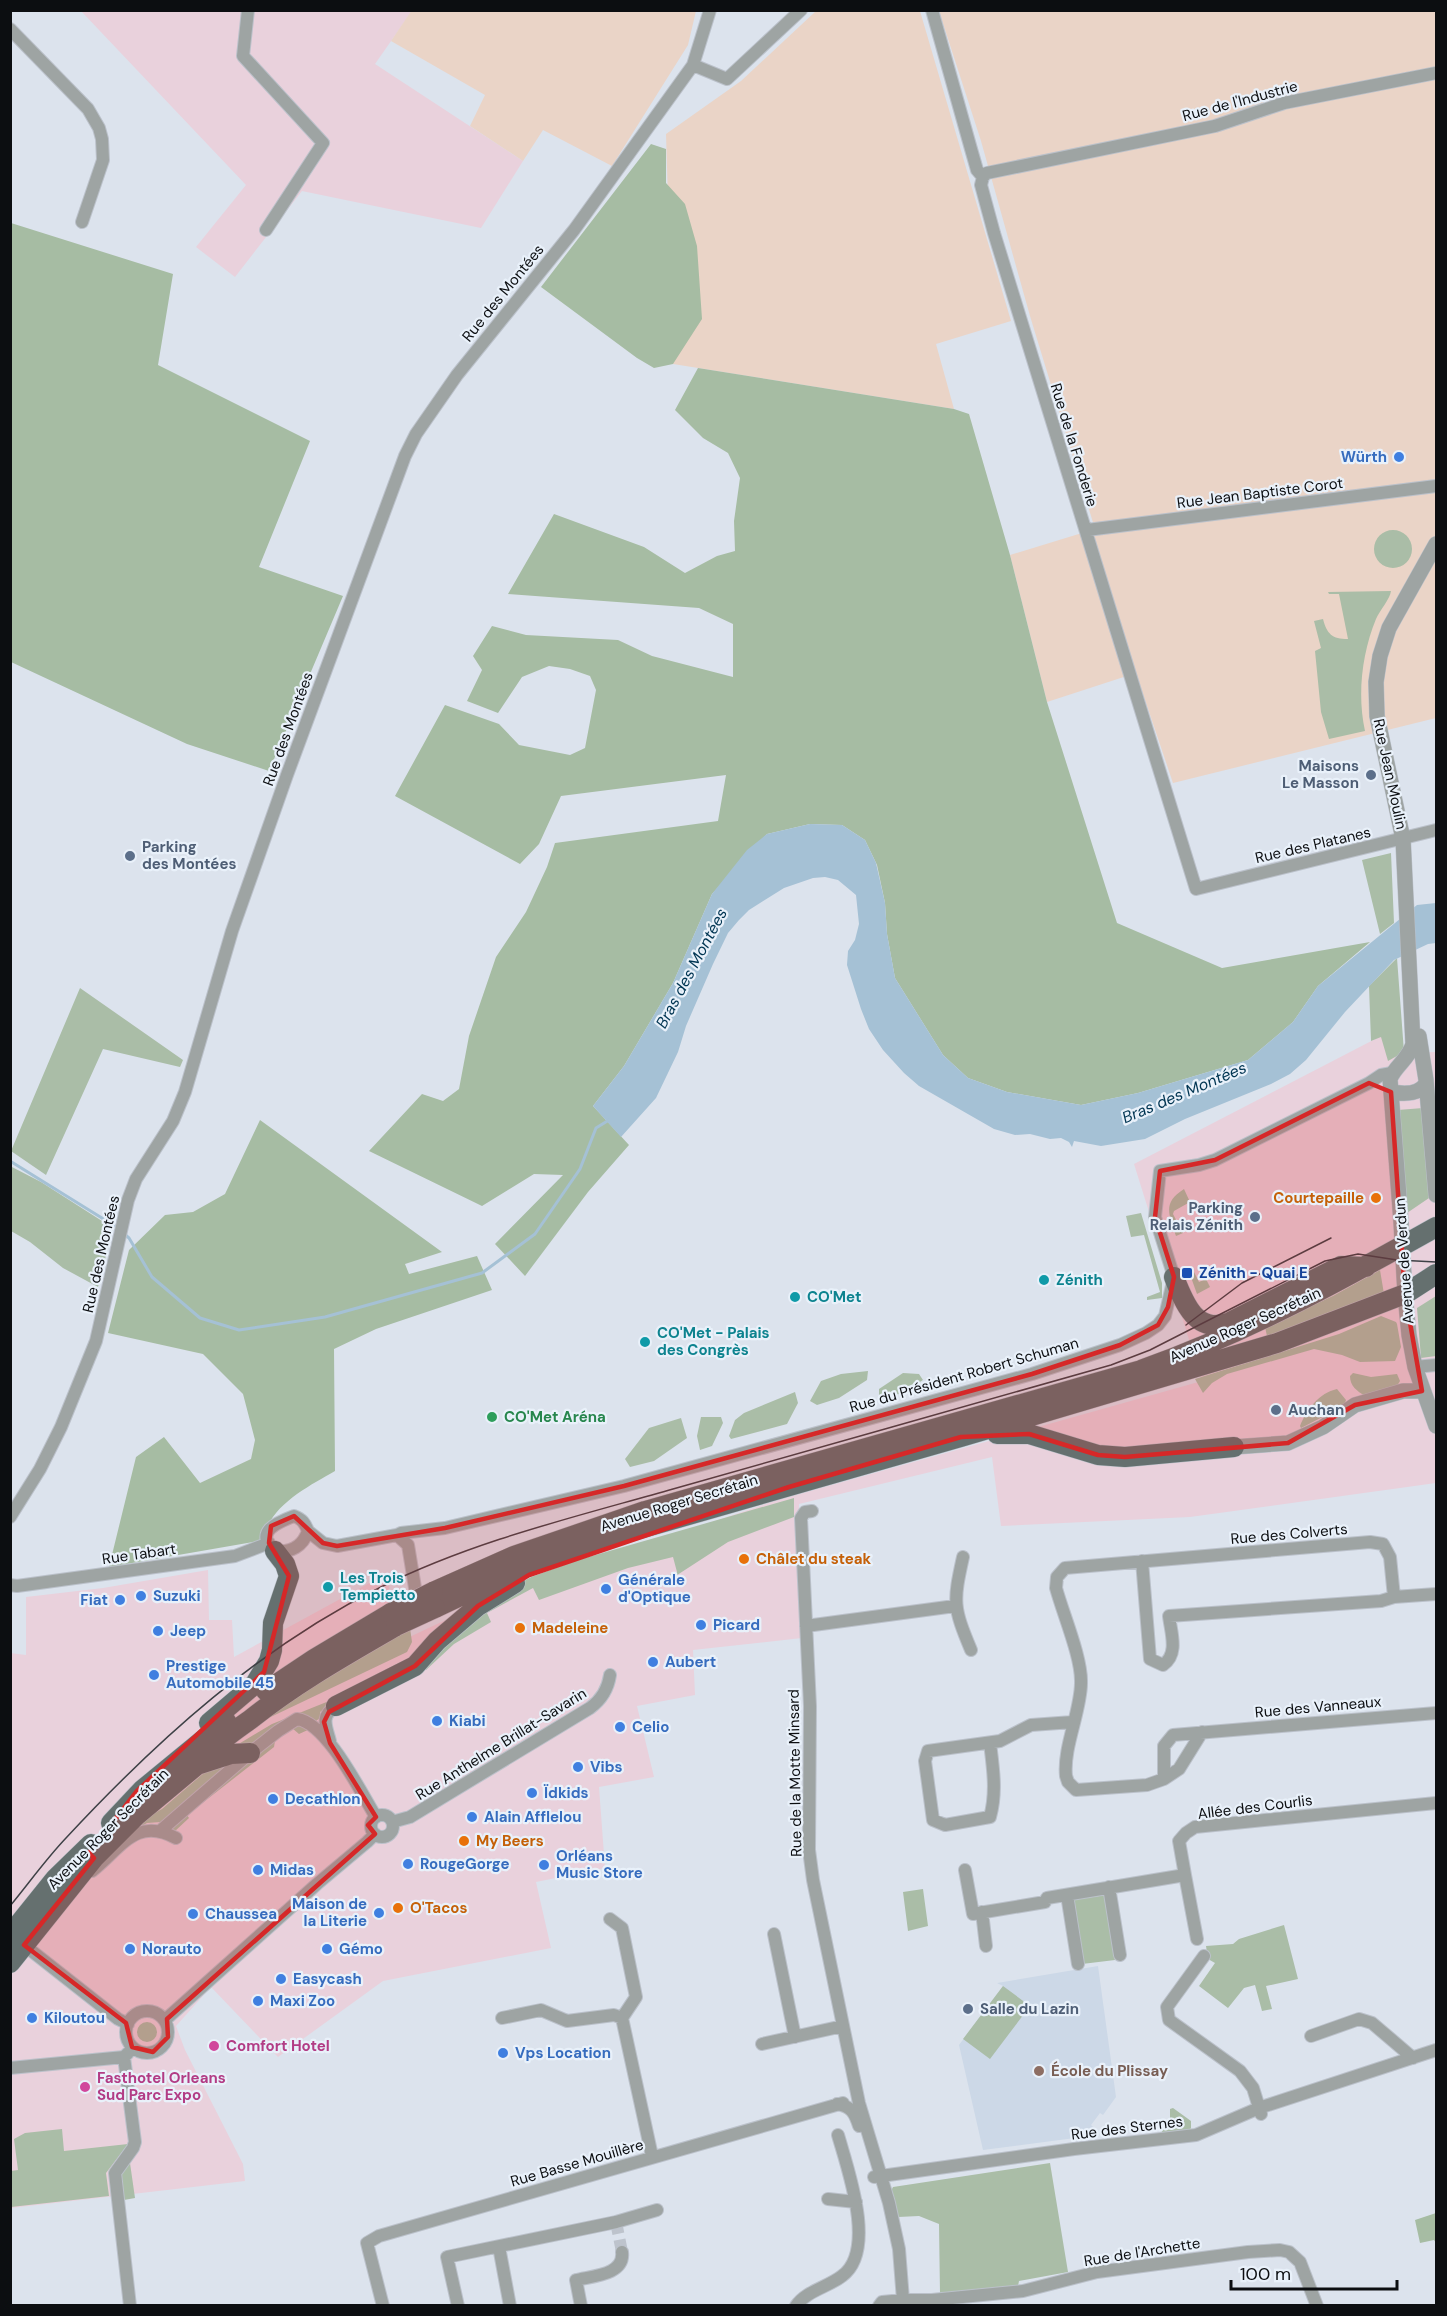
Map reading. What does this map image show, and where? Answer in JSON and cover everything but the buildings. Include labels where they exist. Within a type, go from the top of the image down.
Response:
[{"type":"main road","name":"Avenue Roger Secrétain","points":[[10,1963],[15,1938],[56,1879],[142,1790],[267,1690],[314,1659],[434,1600],[514,1556],[645,1511],[1141,1370],[1202,1348],[1256,1324],[1437,1227]]},
{"type":"main road","points":[[1174,1277],[1181,1296],[1192,1315],[1216,1326],[1230,1322],[1341,1266],[1366,1267]]},
{"type":"main road","name":"Avenue Roger Secrétain","points":[[434,1600],[601,1540],[961,1437],[1277,1343],[1405,1294],[1437,1274]]},
{"type":"main road","points":[[961,1437],[1004,1433],[1029,1434],[1098,1455],[1125,1456],[1234,1447]]},
{"type":"main road","points":[[336,1706],[415,1666],[437,1641],[478,1606],[529,1575],[656,1529],[789,1486]]},
{"type":"main road","points":[[118,1815],[136,1791],[189,1740],[255,1684],[264,1672],[272,1650],[276,1610],[289,1576],[285,1564],[272,1547]]},
{"type":"main road","name":"Avenue Roger Secrétain","points":[[15,1938],[68,1890],[94,1858],[137,1815],[198,1765],[217,1745],[269,1705],[393,1620]]},
{"type":"main road","points":[[198,1765],[231,1754],[250,1753]]},
{"type":"street","points":[[248,10],[243,56],[323,143],[266,230]]},
{"type":"street","name":"Rue des Montées","points":[[10,1517],[40,1469],[61,1427],[96,1341],[118,1239],[136,1179],[172,1121],[185,1092],[232,931],[353,592],[409,448],[432,409],[457,375],[574,230],[693,65],[710,10]]},
{"type":"street","points":[[693,65],[727,79],[801,10]]},
{"type":"street","name":"Rue de la Fonderie","points":[[932,10],[977,170],[983,177],[981,185],[994,233],[1196,889]]},
{"type":"street","points":[[10,29],[88,109],[99,128],[103,160],[82,222]]},
{"type":"street","name":"Rue de l'Industrie","points":[[983,177],[987,173],[1215,126],[1284,103],[1437,73]]},
{"type":"street","name":"Rue Jean Baptiste Corot","points":[[1087,530],[1437,486]]},
{"type":"street","name":"Rue Jean Moulin","points":[[1405,910],[1403,839],[1377,716],[1377,670],[1389,628],[1437,544]]},
{"type":"street","name":"Rue des Platanes","points":[[1196,889],[1437,830]]},
{"type":"street","name":"Avenue de Verdun","points":[[1405,910],[1413,1044],[1410,1054],[1390,1079],[1405,1294],[1414,1366],[1437,1426]]},
{"type":"street","name":"Avenue de Verdun","points":[[1409,961],[1415,994],[1421,1058],[1426,1079],[1437,1195]]},
{"type":"street","points":[[1369,1083],[1391,1092],[1416,1092],[1424,1089],[1426,1079],[1417,1069],[1395,1072]]},
{"type":"street","name":"Rue du Président Robert Schuman","points":[[397,1535],[445,1528],[624,1486],[1032,1374],[1120,1345],[1158,1325],[1168,1307],[1174,1277],[1155,1217],[1160,1171],[1198,1166],[1215,1160],[1381,1075],[1395,1072]]},
{"type":"street","points":[[1414,1366],[1437,1365]]},
{"type":"street","points":[[1234,1447],[1288,1443],[1323,1427],[1355,1405],[1403,1391],[1422,1391]]},
{"type":"street","name":"Rue de la Motte Minsard","points":[[812,1511],[805,1512],[801,1518],[810,1706],[809,1850],[819,1911],[859,2103],[899,2249],[903,2300]]},
{"type":"street","points":[[308,1531],[300,1546],[284,1552],[272,1547],[268,1531],[271,1526],[294,1516],[300,1518],[308,1531],[323,1543],[337,1546],[397,1535],[408,1545],[421,1625]]},
{"type":"street","name":"Rue des Colverts","points":[[1073,1722],[1081,1684],[1078,1661],[1056,1588],[1057,1576],[1065,1568],[1370,1542],[1383,1544],[1390,1557],[1394,1598]]},
{"type":"street","name":"Rue Tabart","points":[[10,1585],[17,1586],[235,1556],[272,1547]]},
{"type":"street","points":[[963,1557],[955,1591],[955,1606],[971,1650]]},
{"type":"street","points":[[1142,1561],[1150,1659],[1157,1664],[1163,1665],[1170,1660],[1173,1652],[1169,1616]]},
{"type":"street","points":[[1146,1618],[1381,1601],[1437,1594]]},
{"type":"street","points":[[806,1626],[955,1606]]},
{"type":"street","name":"Rue Anthelme Brillat-Savarin","points":[[392,1822],[410,1817],[590,1708],[601,1698],[610,1675]]},
{"type":"street","points":[[330,1743],[324,1722],[328,1712],[336,1706]]},
{"type":"street","name":"Rue des Vanneaux","points":[[1164,1779],[1164,1746],[1173,1735],[1437,1713]]},
{"type":"street","points":[[176,1838],[160,1831],[250,1753],[297,1719],[311,1724],[330,1743],[376,1817]]},
{"type":"street","points":[[990,1743],[995,1786],[990,1817],[945,1825],[933,1820],[926,1761],[928,1750],[990,1743],[1000,1742],[1031,1725],[1073,1722],[1065,1770],[1068,1782],[1076,1790],[1147,1785],[1164,1779],[1179,1769],[1202,1732]]},
{"type":"street","name":"Allée des Courlis","points":[[1185,1875],[1179,1841],[1195,1827],[1437,1803]]},
{"type":"street","points":[[375,1834],[387,1835],[392,1828],[392,1822],[386,1816],[376,1817]]},
{"type":"street","points":[[375,1834],[372,1825],[376,1817]]},
{"type":"street","name":"Avenue Roger Secrétain","points":[[68,1890],[134,1834],[150,1829],[160,1831]]},
{"type":"street","points":[[165,2020],[375,1834]]},
{"type":"street","points":[[965,1870],[973,1914],[1045,1902],[1047,1898],[1185,1875],[1197,1940]]},
{"type":"street","points":[[1110,1887],[1120,1955]]},
{"type":"street","points":[[1067,1895],[1078,1964]]},
{"type":"street","points":[[981,1912],[986,1946]]},
{"type":"street","points":[[610,1918],[622,1928],[636,1997],[622,2018],[652,2156]]},
{"type":"street","points":[[774,1934],[795,2037]]},
{"type":"street","points":[[15,1938],[118,2019],[128,2024]]},
{"type":"street","points":[[1204,1956],[1167,2007],[1169,2020],[1240,2071],[1253,2088],[1260,2111]]},
{"type":"street","points":[[502,2018],[541,2010],[567,2021],[614,2015],[622,2018]]},
{"type":"street","points":[[10,2068],[128,2052],[146,2053],[160,2049],[168,2037],[165,2020],[155,2012],[142,2011],[131,2018],[128,2024],[128,2052],[135,2142],[115,2173],[130,2306]]},
{"type":"street","points":[[1311,2036],[1359,2019],[1372,2023],[1413,2058]]},
{"type":"street","points":[[762,2044],[843,2026]]},
{"type":"street","name":"Rue des Sternes","points":[[881,2178],[1056,2152],[1196,2135],[1437,2050]]},
{"type":"street","name":"Rue Basse Mouillère","points":[[383,2306],[367,2243],[379,2236],[837,2104],[859,2103]]},
{"type":"street","name":"Rue de la Motte Minsard","points":[[837,2104],[847,2105],[854,2112],[873,2175],[875,2179],[881,2178]]},
{"type":"street","points":[[796,2306],[804,2296],[843,2276],[854,2263],[859,2219],[838,2136]]},
{"type":"street","points":[[828,2199],[856,2202]]},
{"type":"street","points":[[458,2306],[447,2257],[616,2222],[657,2210]]},
{"type":"street","points":[[499,2247],[510,2306]]},
{"type":"street","name":"Rue de l'Archette","points":[[879,2306],[882,2302],[932,2300],[1023,2291],[1096,2272],[1248,2252],[1280,2250],[1289,2252],[1300,2262],[1317,2306]]},
{"type":"street","points":[[581,2306],[576,2280],[611,2272],[620,2265],[623,2259],[622,2252]]},
{"type":"highlighted area","points":[[1369,1083],[1391,1092],[1405,1294],[1422,1391],[1355,1405],[1288,1443],[1125,1457],[1098,1455],[1029,1434],[961,1437],[789,1487],[529,1575],[478,1606],[415,1666],[329,1712],[324,1722],[330,1743],[376,1817],[368,1825],[375,1834],[167,2019],[168,2037],[153,2052],[132,2047],[126,2023],[24,1945],[94,1858],[89,1853],[137,1791],[264,1672],[289,1576],[269,1543],[271,1526],[294,1516],[323,1543],[337,1546],[445,1528],[624,1486],[1032,1374],[1120,1345],[1158,1325],[1168,1307],[1174,1277],[1155,1217],[1160,1171],[1215,1160]]},
{"type":"shaded area","points":[[412,10],[696,11],[688,45],[612,166],[543,130],[523,161],[470,126],[485,95],[391,41]]},
{"type":"shaded area","points":[[81,11],[412,11],[375,64],[523,161],[481,228],[302,191],[235,277],[196,247],[246,185]]},
{"type":"shaded area","points":[[816,11],[920,11],[1011,321],[936,344],[954,409],[673,364],[666,134],[741,81]]},
{"type":"shaded area","points":[[939,11],[1436,11],[1436,718],[1173,783],[1136,673],[1047,702],[1010,555],[1095,529],[1030,316],[981,141]]},
{"type":"shaded area","points":[[1381,1036],[1397,1053],[1436,1052],[1436,1483],[1190,1517],[1001,1526],[992,1457],[799,1504],[802,1638],[693,1650],[695,1695],[637,1706],[654,1777],[599,1787],[605,1868],[536,1882],[551,1948],[383,1981],[278,2057],[211,1987],[176,2026],[185,2050],[243,2164],[245,2181],[11,2208],[10,1653],[26,1655],[26,1597],[103,1588],[208,1570],[209,1620],[232,1620],[234,1657],[386,1574],[401,1641],[503,1593],[771,1502],[1202,1381],[1134,1164]]},
{"type":"shaded area","name":"École du Plissay","points":[[1098,1966],[1116,2097],[1103,2115],[1100,2113],[1091,2125],[1095,2129],[1090,2136],[983,2150],[959,2045],[1003,1986],[997,1983]]},
{"type":"green space","points":[[651,144],[666,149],[666,183],[685,204],[697,246],[702,319],[673,364],[654,368],[541,287]]},
{"type":"green space","points":[[11,223],[173,274],[158,365],[310,441],[259,567],[343,596],[269,771],[187,744],[11,662]]},
{"type":"green space","points":[[698,368],[954,409],[969,414],[1010,555],[1047,702],[1117,923],[1222,968],[1370,942],[1318,986],[1293,1022],[1248,1060],[1138,1093],[1081,1105],[1007,1092],[968,1078],[943,1055],[895,978],[887,934],[885,903],[877,865],[865,840],[842,825],[810,824],[767,834],[712,894],[673,983],[624,1066],[593,1106],[629,1145],[588,1192],[525,1276],[495,1244],[563,1175],[534,1174],[482,1206],[369,1151],[422,1094],[443,1101],[459,1089],[469,1036],[496,957],[526,912],[547,867],[555,843],[718,821],[726,775],[561,796],[539,844],[520,864],[395,796],[445,705],[499,724],[519,745],[570,755],[585,748],[596,690],[590,676],[570,669],[549,666],[522,677],[498,713],[467,701],[482,670],[473,656],[492,626],[526,635],[618,640],[652,656],[733,677],[733,624],[699,608],[508,594],[554,514],[644,547],[685,573],[717,556],[735,551],[734,521],[740,478],[728,453],[703,438],[675,410]]},
{"type":"green space","points":[[1393,530],[1406,536],[1412,549],[1406,562],[1393,568],[1380,562],[1374,549],[1380,536]]},
{"type":"green space","points":[[1391,591],[1376,619],[1364,660],[1361,703],[1365,731],[1329,739],[1321,712],[1315,651],[1321,648],[1314,621],[1323,619],[1331,635],[1348,639],[1339,594],[1328,592]]},
{"type":"green space","points":[[1391,853],[1394,923],[1380,934],[1362,860]]},
{"type":"green space","points":[[1397,958],[1404,1052],[1388,1061],[1381,1037],[1371,1041],[1369,986]]},
{"type":"green space","points":[[80,988],[183,1060],[180,1067],[103,1049],[46,1175],[11,1151]]},
{"type":"green space","points":[[1423,1108],[1429,1198],[1407,1213],[1398,1110]]},
{"type":"green space","points":[[260,1120],[442,1252],[405,1264],[409,1274],[477,1256],[492,1290],[376,1329],[334,1349],[335,1471],[302,1491],[281,1508],[267,1528],[264,1540],[109,1567],[136,1457],[164,1437],[200,1483],[251,1459],[255,1440],[243,1394],[203,1354],[108,1333],[129,1250],[165,1215],[193,1212],[225,1194]]},
{"type":"green space","points":[[10,1166],[41,1182],[113,1228],[98,1287],[63,1268],[30,1242],[11,1231]]},
{"type":"green space","points":[[1184,1189],[1190,1202],[1174,1211],[1173,1214],[1183,1233],[1176,1236],[1169,1210],[1170,1204],[1172,1199]]},
{"type":"green space","points":[[1141,1213],[1162,1283],[1162,1298],[1147,1300],[1147,1297],[1160,1292],[1144,1235],[1131,1237],[1126,1216]]},
{"type":"green space","points":[[1192,1268],[1199,1282],[1206,1279],[1210,1287],[1197,1294],[1188,1269]]},
{"type":"green space","points":[[1380,1270],[1384,1294],[1267,1336],[1265,1327],[1333,1296]]},
{"type":"green space","points":[[1436,1296],[1436,1356],[1421,1358],[1417,1308]]},
{"type":"green space","points":[[1381,1316],[1397,1324],[1401,1347],[1395,1361],[1360,1362],[1342,1355],[1314,1349],[1227,1374],[1212,1383],[1203,1393],[1195,1379],[1339,1334]]},
{"type":"green space","points":[[868,1371],[867,1380],[839,1398],[817,1405],[810,1401],[821,1381],[841,1374]]},
{"type":"green space","points":[[903,1373],[919,1374],[923,1380],[900,1394],[879,1396],[879,1389]]},
{"type":"green space","points":[[1353,1373],[1371,1377],[1397,1374],[1400,1381],[1397,1386],[1365,1396],[1350,1380]]},
{"type":"green space","points":[[1337,1389],[1346,1400],[1344,1406],[1301,1428],[1303,1420],[1314,1403],[1325,1394]]},
{"type":"green space","points":[[795,1392],[798,1403],[787,1424],[731,1439],[729,1436],[735,1420],[744,1413]]},
{"type":"green space","points":[[701,1417],[721,1417],[723,1423],[712,1446],[700,1450],[697,1436]]},
{"type":"green space","points":[[681,1418],[687,1438],[654,1461],[630,1467],[625,1459],[649,1428]]},
{"type":"green space","points":[[794,1498],[794,1517],[728,1542],[671,1579],[670,1574],[677,1572],[673,1557],[628,1568],[539,1600],[533,1588],[487,1613],[491,1622],[454,1644],[426,1670],[423,1665],[482,1605],[531,1577],[578,1560]]},
{"type":"green space","points":[[410,1628],[412,1642],[407,1652],[256,1724],[297,1693]]},
{"type":"green space","points":[[334,1699],[336,1701],[320,1712],[320,1718],[316,1721],[307,1715],[301,1715],[252,1746],[232,1748],[272,1724]]},
{"type":"green space","points":[[298,1725],[310,1729],[299,1734],[292,1728],[275,1741],[274,1747],[187,1815],[189,1818],[174,1832],[168,1829],[253,1755],[287,1730]]},
{"type":"green space","points":[[239,1758],[161,1822],[147,1823],[136,1829],[147,1817],[162,1809],[212,1766]]},
{"type":"green space","points":[[923,1889],[928,1926],[908,1931],[903,1892]]},
{"type":"green space","points":[[1106,1895],[1115,1960],[1082,1964],[1072,1900]]},
{"type":"green space","points":[[1284,1925],[1298,1979],[1266,1986],[1272,2009],[1262,2011],[1255,1985],[1244,1988],[1228,2008],[1199,1986],[1215,1963],[1208,1959],[1206,1946],[1233,1944],[1239,1939]]},
{"type":"green space","points":[[1003,1986],[1030,2006],[990,2059],[963,2039]]},
{"type":"green space","points":[[143,2022],[151,2022],[157,2028],[157,2036],[151,2042],[143,2042],[137,2036],[137,2028]]},
{"type":"green space","points":[[1173,2108],[1191,2121],[1189,2131],[1161,2133],[1170,2119],[1170,2109]]},
{"type":"green space","points":[[62,2129],[64,2151],[128,2144],[106,2173],[109,2196],[11,2207],[11,2171],[18,2170],[14,2139],[25,2133]]},
{"type":"green space","points":[[130,2163],[135,2198],[124,2200],[121,2173]]},
{"type":"green space","points":[[1050,2163],[1068,2272],[1019,2281],[1018,2286],[940,2294],[939,2224],[919,2216],[898,2217],[891,2191],[893,2187]]},
{"type":"green space","points":[[1436,2213],[1436,2243],[1434,2240],[1420,2243],[1415,2220]]},
{"type":"water","points":[[810,824],[842,825],[865,840],[876,863],[885,903],[887,934],[895,978],[943,1055],[968,1078],[1007,1092],[1081,1105],[1138,1093],[1248,1060],[1293,1022],[1318,986],[1417,905],[1436,903],[1436,943],[1428,944],[1394,960],[1345,1012],[1306,1060],[1290,1074],[1185,1119],[1145,1139],[1101,1146],[1074,1141],[1072,1147],[1069,1142],[1061,1138],[1050,1139],[1030,1134],[1015,1135],[994,1129],[919,1086],[904,1073],[883,1050],[869,1029],[847,965],[848,951],[855,940],[859,924],[856,895],[838,880],[825,877],[813,878],[784,888],[749,910],[728,933],[656,1098],[621,1137],[593,1106],[624,1066],[673,983],[712,894],[747,850],[767,834]]},
{"type":"waterway","name":"Bras des Montées","points":[[123,1233],[129,1238],[152,1277],[200,1318],[239,1330],[325,1317],[482,1273],[535,1234],[580,1169],[596,1128],[609,1120]]},
{"type":"waterway","name":"Bras des Montées","points":[[10,1161],[118,1228]]},
{"type":"tunnel","points":[[616,2222],[622,2252]]},
{"type":"tram line","points":[[1186,1325],[1242,1283],[1331,1238]]},
{"type":"tram line","points":[[10,1906],[59,1846],[101,1801],[137,1765],[213,1698],[252,1667],[336,1611],[416,1571],[488,1543],[562,1520],[1111,1365],[1150,1350],[1325,1261],[1358,1254],[1397,1260],[1436,1262]]},
{"type":"place","name":"Würth","points":[[1399,457]]},
{"type":"place","name":"Maisons Le Masson","points":[[1371,775]]},
{"type":"place","name":"Parking des Montées","points":[[130,856]]},
{"type":"place","name":"Courtepaille","points":[[1376,1198]]},
{"type":"place","name":"Parking Relais Zénith","points":[[1255,1217]]},
{"type":"place","name":"Zénith - Quai E","points":[[1187,1273]]},
{"type":"place","name":"Zénith","points":[[1044,1280]]},
{"type":"place","name":"CO'Met","points":[[795,1297]]},
{"type":"place","name":"CO'Met - Palais des Congrès","points":[[645,1342]]},
{"type":"place","name":"Auchan","points":[[1276,1410]]},
{"type":"place","name":"CO'Met Aréna","points":[[492,1417]]},
{"type":"place","name":"Châlet du steak","points":[[744,1559]]},
{"type":"place","name":"Les Trois Tempietto","points":[[328,1587]]},
{"type":"place","name":"Générale d'Optique","points":[[606,1589]]},
{"type":"place","name":"Suzuki","points":[[141,1596]]},
{"type":"place","name":"Fiat","points":[[120,1600]]},
{"type":"place","name":"Picard","points":[[701,1625]]},
{"type":"place","name":"Madeleine","points":[[520,1628]]},
{"type":"place","name":"Jeep","points":[[158,1631]]},
{"type":"place","name":"Aubert","points":[[653,1662]]},
{"type":"place","name":"Prestige Automobile 45","points":[[154,1675]]},
{"type":"place","name":"Kiabi","points":[[437,1721]]},
{"type":"place","name":"Celio","points":[[620,1727]]},
{"type":"place","name":"Vibs","points":[[578,1767]]},
{"type":"place","name":"Ïdkids","points":[[532,1793]]},
{"type":"place","name":"Decathlon","points":[[273,1799]]},
{"type":"place","name":"Alain Afflelou","points":[[472,1817]]},
{"type":"place","name":"My Beers","points":[[464,1841]]},
{"type":"place","name":"RougeGorge","points":[[408,1864]]},
{"type":"place","name":"Orléans Music Store","points":[[544,1865]]},
{"type":"place","name":"Midas","points":[[258,1870]]},
{"type":"place","name":"O'Tacos","points":[[398,1908]]},
{"type":"place","name":"Maison de la Literie","points":[[379,1913]]},
{"type":"place","name":"Chaussea","points":[[193,1914]]},
{"type":"place","name":"Norauto","points":[[130,1949]]},
{"type":"place","name":"Gémo","points":[[327,1949]]},
{"type":"place","name":"Easycash","points":[[281,1979]]},
{"type":"place","name":"Maxi Zoo","points":[[258,2001]]},
{"type":"place","name":"Salle du Lazin","points":[[968,2009]]},
{"type":"place","name":"Kiloutou","points":[[32,2018]]},
{"type":"place","name":"Comfort Hotel","points":[[214,2046]]},
{"type":"place","name":"Vps Location","points":[[503,2053]]},
{"type":"place","name":"École du Plissay","points":[[1039,2071]]},
{"type":"place","name":"Fasthotel Orleans Sud Parc Expo","points":[[85,2087]]}]
